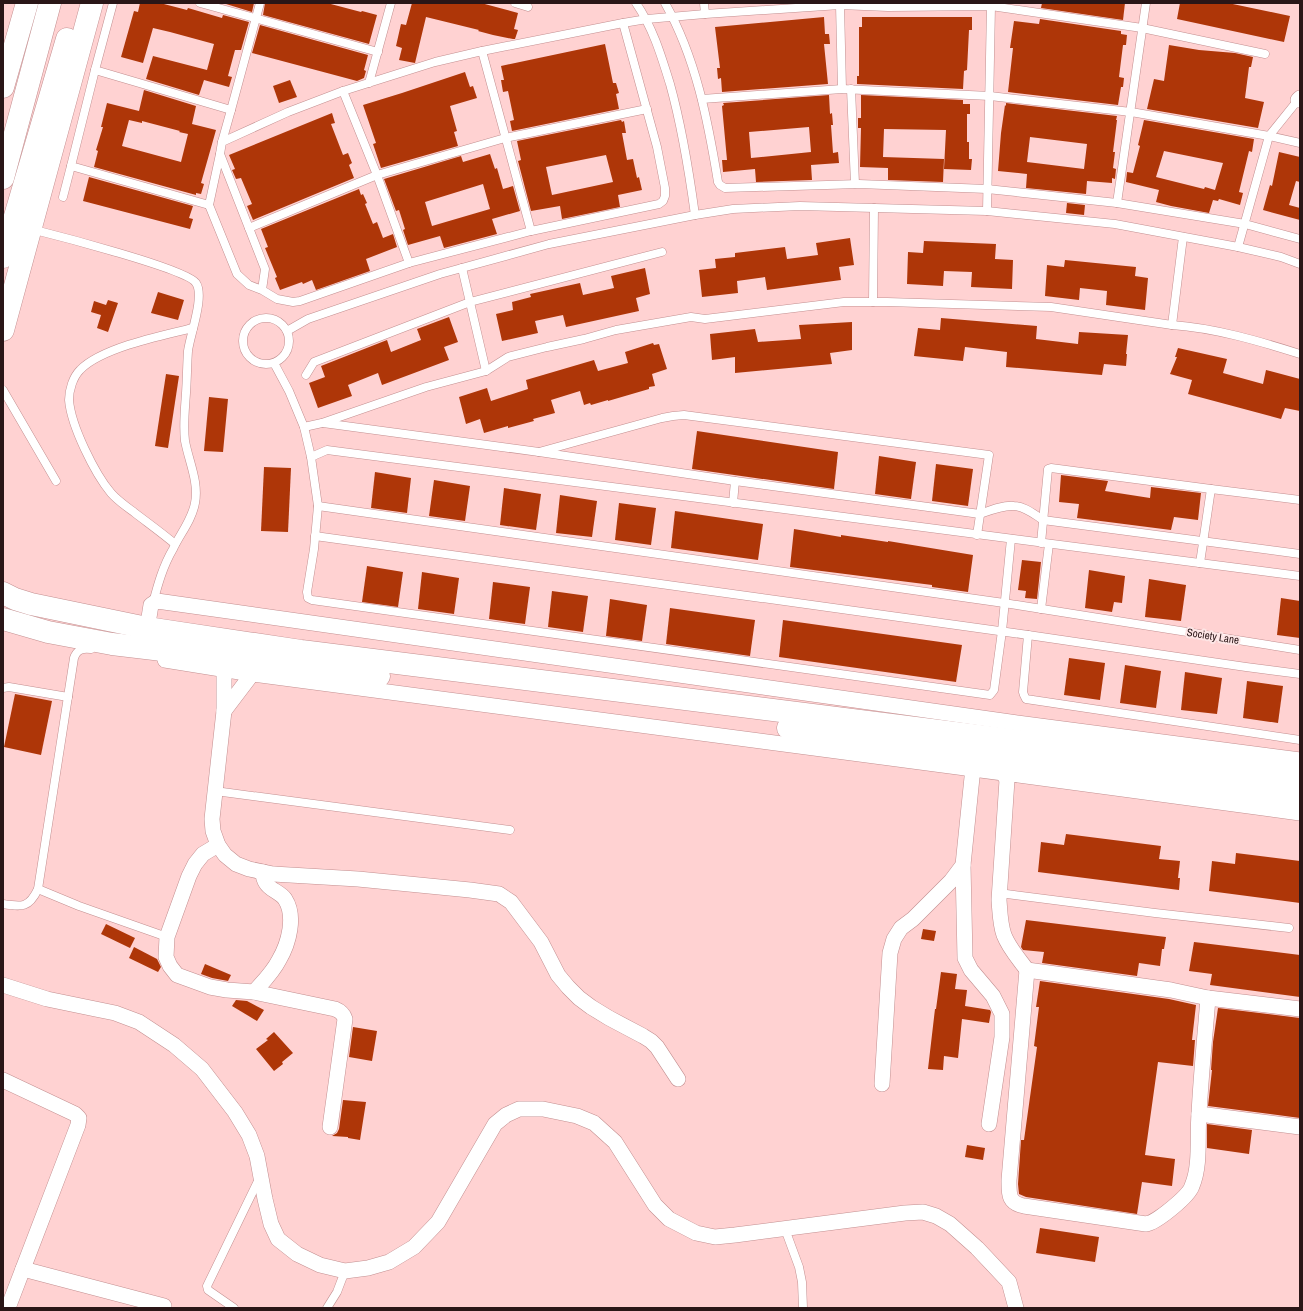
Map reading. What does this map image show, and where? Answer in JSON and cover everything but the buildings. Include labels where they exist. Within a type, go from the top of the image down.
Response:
[{"type":"main road","points":[[3,87],[27,3]]},
{"type":"main road","points":[[3,178],[50,3]]},
{"type":"main road","points":[[3,257],[76,3]]},
{"type":"main road","points":[[3,330],[92,3]]},
{"type":"main road","points":[[3,593],[15,599],[145,643],[979,758],[1300,796]]},
{"type":"main road","points":[[3,619],[48,632],[112,644],[145,643],[301,651],[1300,776]]},
{"type":"street","points":[[1300,760],[1003,721],[157,601],[151,606],[145,643],[146,657],[224,670],[979,758],[988,761],[990,766],[1003,773],[1300,813]]},
{"type":"street","points":[[224,670],[224,711],[212,819],[213,831],[218,845],[225,855],[236,864],[249,869],[273,874],[358,879],[499,894],[511,902],[541,942],[558,975],[568,987],[591,1007],[644,1036],[650,1041],[657,1047],[678,1079]]},
{"type":"street","points":[[224,711],[252,674]]},
{"type":"street","points":[[979,758],[963,865],[965,958],[971,970],[993,996],[1002,1014],[1002,1038],[989,1124]]},
{"type":"street","points":[[1003,773],[1006,776],[1007,784],[999,893],[1000,919],[1003,934],[1027,970],[1009,1180],[1009,1189],[1013,1202],[1024,1206],[1150,1224],[1163,1216],[1189,1192],[1192,1187],[1196,1170],[1208,998]]},
{"type":"street","points":[[218,845],[203,854],[195,864],[189,876],[167,937],[166,957],[170,966],[177,975],[210,987],[254,992],[335,1009],[343,1014],[345,1019],[330,1127]]},
{"type":"street","points":[[882,1084],[890,953],[894,939],[902,928],[951,881],[963,865]]},
{"type":"street","points":[[254,992],[279,960],[291,927],[288,905],[284,897],[269,887],[262,872]]},
{"type":"street","points":[[1027,970],[1171,990],[1208,998],[1300,1009]]},
{"type":"street","points":[[3,985],[47,999],[115,1013],[139,1022],[174,1045],[202,1069],[235,1112],[249,1135],[257,1156],[271,1224],[278,1239],[297,1254],[320,1265],[345,1271],[368,1268],[389,1262],[414,1247],[438,1222],[496,1124],[506,1114],[520,1110],[543,1109],[577,1116],[594,1123],[615,1142],[656,1205],[670,1218],[696,1233],[715,1237],[923,1212],[936,1216],[950,1224],[977,1248],[1009,1282],[1016,1308]]},
{"type":"street","points":[[3,1080],[75,1114],[79,1118],[8,1308]]},
{"type":"street","points":[[1199,1114],[1300,1127]]},
{"type":"street","points":[[23,1269],[164,1306]]},
{"type":"lane","points":[[63,198],[113,3]]},
{"type":"lane","points":[[200,3],[378,52]]},
{"type":"lane","points":[[260,3],[222,142],[209,205],[237,274],[249,285],[262,290],[277,299],[293,302],[300,301],[409,263],[531,231],[659,204],[663,201],[665,196],[665,188],[657,147],[623,23]]},
{"type":"lane","points":[[369,83],[391,3]]},
{"type":"lane","points":[[515,3],[528,7]]},
{"type":"lane","points":[[636,3],[647,19],[662,56],[675,104],[688,163],[695,215]]},
{"type":"lane","points":[[665,3],[673,17],[695,75],[711,137],[718,182],[722,187],[855,184],[987,189],[1117,203],[1245,224],[1300,239]]},
{"type":"lane","points":[[704,3],[705,14]]},
{"type":"lane","points":[[1117,203],[1146,3]]},
{"type":"lane","points":[[840,5],[842,89]]},
{"type":"lane","points":[[222,142],[288,112],[343,91],[435,62],[482,51],[623,23],[647,19],[705,14],[840,5],[888,7],[991,6],[1142,28],[1265,54]]},
{"type":"lane","points":[[987,211],[991,6]]},
{"type":"lane","points":[[482,51],[504,138],[531,231]]},
{"type":"lane","points":[[95,70],[231,110]]},
{"type":"lane","points":[[702,99],[842,89],[990,96],[1130,112],[1269,136],[1300,143]]},
{"type":"lane","points":[[851,90],[855,184]]},
{"type":"lane","points":[[343,91],[377,175],[409,263]]},
{"type":"lane","points":[[1238,247],[1269,136],[1299,99]]},
{"type":"lane","points":[[249,228],[377,175],[504,138],[647,110]]},
{"type":"lane","points":[[220,154],[265,269],[262,290]]},
{"type":"lane","points":[[71,166],[209,205]]},
{"type":"lane","points":[[287,331],[308,319],[440,274],[549,244],[695,215],[734,209],[800,206],[987,211],[1115,224],[1238,247],[1281,257],[1300,264]]},
{"type":"lane","points":[[873,302],[874,208]]},
{"type":"lane","points":[[30,229],[159,265],[190,277],[196,283],[199,291],[198,303],[188,350],[184,426],[185,441],[194,474],[196,494],[192,515],[161,574],[153,603]]},
{"type":"lane","points":[[1172,325],[1183,237]]},
{"type":"lane","points":[[306,376],[314,362],[470,302],[662,252]]},
{"type":"lane","points":[[462,268],[486,371]]},
{"type":"lane","points":[[304,427],[322,423],[426,387],[486,371],[508,357],[616,330],[691,317],[705,319],[844,302],[1051,307],[1172,325],[1192,326],[1250,339],[1300,354]]},
{"type":"lane","points":[[265,318],[278,321],[287,331],[289,340],[288,350],[282,358],[274,363],[261,364],[249,358],[243,346],[244,333],[252,322],[265,318]]},
{"type":"lane","points":[[176,544],[112,494],[100,478],[89,457],[77,428],[72,415],[69,399],[72,383],[80,370],[98,357],[136,342],[193,328]]},
{"type":"lane","points":[[274,363],[289,391],[304,427],[311,457],[318,506],[307,592],[308,598],[312,600],[990,695],[994,690],[1002,631],[1011,539]]},
{"type":"lane","points":[[3,390],[56,481]]},
{"type":"lane","points":[[539,452],[662,418],[684,415],[989,455],[977,535]]},
{"type":"lane","points":[[322,423],[980,514],[1002,507],[1015,506],[1027,510],[1043,520],[1300,554]]},
{"type":"lane","points":[[311,457],[326,450],[1300,576]]},
{"type":"lane","points":[[1041,608],[1045,543],[1043,520],[1048,469],[1051,468],[1300,500]]},
{"type":"lane","points":[[733,503],[735,481]]},
{"type":"lane","points":[[1200,563],[1211,489]]},
{"type":"lane","name":"Society Lane","points":[[318,506],[1041,608],[1300,650]]},
{"type":"lane","points":[[315,536],[1002,631],[1300,674]]},
{"type":"lane","points":[[1028,635],[1023,692],[1026,699],[1300,740]]},
{"type":"lane","points":[[3,904],[16,906],[26,905],[30,902],[38,889],[74,658],[76,654],[85,648],[145,643]]},
{"type":"lane","points":[[3,688],[9,687],[68,696]]},
{"type":"lane","points":[[214,791],[510,830]]},
{"type":"lane","points":[[38,889],[85,909],[167,937]]},
{"type":"lane","points":[[999,893],[1289,928]]},
{"type":"lane","points":[[234,1308],[208,1290],[207,1286],[260,1175]]},
{"type":"lane","points":[[785,1228],[799,1267],[802,1282],[803,1308]]},
{"type":"lane","points":[[327,1308],[339,1288],[345,1271]]}]
